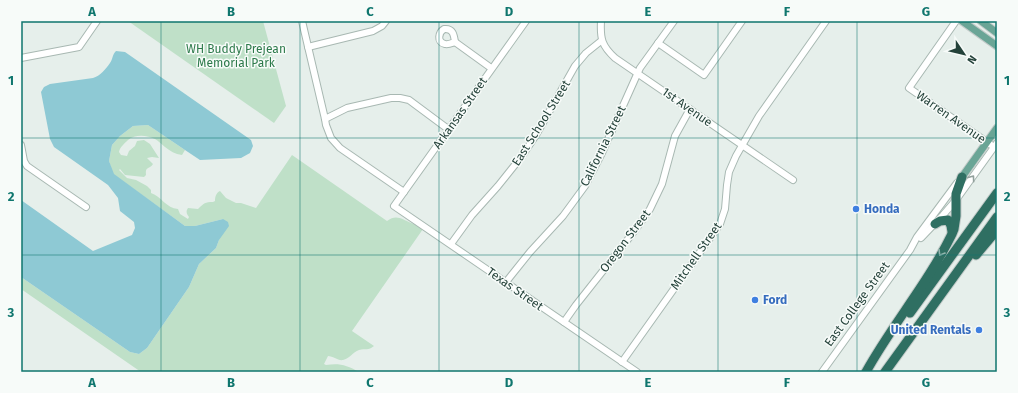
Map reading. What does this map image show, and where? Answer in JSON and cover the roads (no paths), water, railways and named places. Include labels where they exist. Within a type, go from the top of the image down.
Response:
[{"type":"highway","points":[[867,372],[877,352],[915,295],[952,234],[956,216],[956,194],[962,176]]},
{"type":"highway","points":[[867,372],[997,193]]},
{"type":"highway","points":[[885,372],[997,217]]},
{"type":"highway","points":[[934,224],[940,221],[948,220],[952,227],[952,234]]},
{"type":"highway","points":[[940,297],[997,230]]},
{"type":"main road","points":[[962,21],[997,46]]},
{"type":"main road","points":[[981,21],[997,33]]},
{"type":"main road","name":"East College Street","points":[[962,176],[997,128]]},
{"type":"street","points":[[21,58],[79,47],[97,21]]},
{"type":"street","points":[[302,21],[328,132],[331,138],[340,148],[404,192]]},
{"type":"street","points":[[308,47],[373,31],[382,26],[386,21]]},
{"type":"street","name":"Arkansas Street","points":[[394,206],[526,21]]},
{"type":"street","points":[[601,21],[601,41]]},
{"type":"street","name":"California Street","points":[[506,282],[530,252],[563,216],[584,186],[601,155],[628,92],[638,73],[674,21]]},
{"type":"street","points":[[658,43],[704,75],[742,21]]},
{"type":"street","name":"Mitchell Street","points":[[622,362],[720,224],[725,209],[729,172],[742,145],[760,116],[826,21]]},
{"type":"street","name":"Warren Avenue","points":[[956,21],[909,88],[987,142],[995,145]]},
{"type":"street","name":"1st Avenue","points":[[601,41],[615,58],[792,180]]},
{"type":"street","name":"East School Street","points":[[451,244],[472,215],[522,156],[536,135],[575,66],[586,53],[601,41]]},
{"type":"street","points":[[455,42],[491,68]]},
{"type":"street","points":[[325,119],[347,108],[391,98],[400,98],[409,100],[448,129]]},
{"type":"street","name":"Oregon Street","points":[[564,322],[636,229],[650,208],[662,184],[675,136],[690,109]]},
{"type":"street","points":[[21,145],[24,162],[27,166],[86,207]]},
{"type":"street","name":"East College Street","points":[[822,372],[910,250],[956,200],[995,145]]},
{"type":"street","name":"East College Street","points":[[910,250],[917,237],[962,176]]},
{"type":"street","name":"Texas Street","points":[[394,206],[636,372]]},
{"type":"water","points":[[116,51],[125,52],[251,140],[253,146],[250,153],[241,158],[200,160],[148,125],[133,126],[120,136],[112,145],[109,161],[114,174],[185,226],[195,226],[223,219],[228,222],[229,226],[219,240],[216,248],[199,264],[189,287],[147,348],[139,354],[130,352],[21,277],[21,200],[93,251],[132,235],[135,228],[134,222],[120,211],[118,198],[108,185],[54,147],[50,139],[41,92],[44,87],[50,84],[96,77],[107,68]]},
{"type":"place","name":"Honda","points":[[856,209]]},
{"type":"place","name":"Ford","points":[[755,300]]},
{"type":"place","name":"United Rentals","points":[[979,330]]},
{"type":"park label","name":"WH Buddy Prejean Memorial Park","points":[[236,56]]}]
